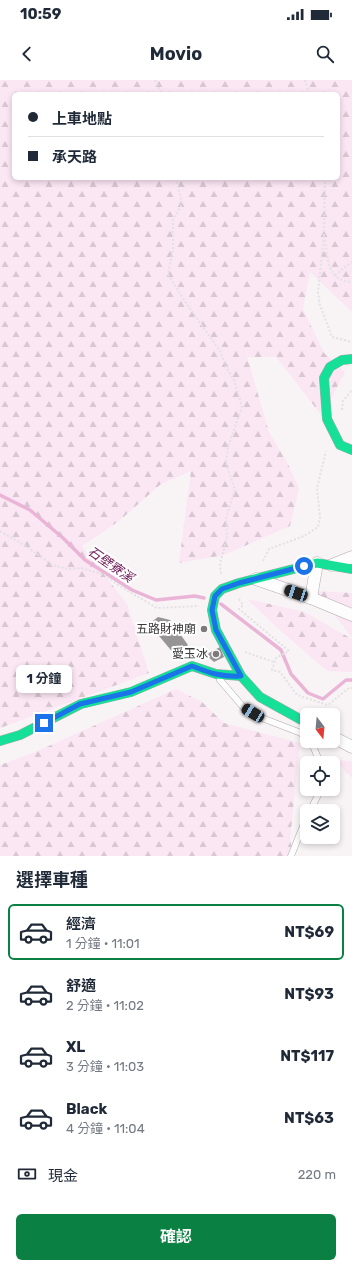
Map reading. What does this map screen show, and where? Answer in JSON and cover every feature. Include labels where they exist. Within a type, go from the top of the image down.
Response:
[{"type":"street","points":[[352,359],[342,360],[330,367],[324,378],[327,419],[340,445],[352,450]]},
{"type":"street","points":[[332,565],[352,557]]},
{"type":"street","points":[[310,598],[316,563]]},
{"type":"street","points":[[300,719],[260,697],[241,676],[216,630],[212,610],[215,596],[222,589],[254,578],[316,563],[352,569]]},
{"type":"street","points":[[254,578],[352,615]]},
{"type":"street","points":[[0,742],[20,735],[80,704],[131,692],[192,666],[226,677],[241,676]]},
{"type":"street","points":[[340,741],[352,747]]},
{"type":"lane","points":[[216,674],[244,708],[262,718],[300,733]]},
{"type":"lane","points":[[291,856],[300,834]]},
{"type":"path","points":[[155,80],[161,92]]},
{"type":"path","points":[[305,80],[308,92]]},
{"type":"path","points":[[176,180],[182,204],[173,220],[173,248],[168,274],[220,351],[226,367],[234,380],[242,407],[228,447],[226,462],[235,490],[226,518],[227,537],[220,564],[222,589]]},
{"type":"path","points":[[325,180],[324,236],[318,292],[320,305],[332,337],[352,342]]},
{"type":"path","points":[[324,236],[329,268],[343,282],[352,282]]},
{"type":"path","points":[[335,275],[352,262]]},
{"type":"path","points":[[342,412],[343,401],[352,390]]},
{"type":"path","points":[[254,578],[269,549],[304,536],[318,527],[320,518],[316,488],[327,446],[333,432]]},
{"type":"path","points":[[0,531],[29,548],[52,565],[68,569],[81,568],[105,575],[121,587],[157,608],[198,605],[212,610]]},
{"type":"path","points":[[239,609],[289,651],[276,658],[272,670],[280,672],[297,695],[328,706],[349,688],[352,688]]},
{"type":"path","points":[[227,650],[235,646],[240,653],[243,652],[274,662]]},
{"type":"green space","points":[[0,80],[352,80],[352,312],[310,272],[303,309],[324,353],[345,372],[322,416],[276,357],[247,357],[269,432],[288,464],[299,488],[290,526],[224,555],[179,563],[191,471],[161,484],[119,521],[82,546],[127,604],[149,673],[0,728]]},
{"type":"green space","points":[[316,591],[352,593],[352,638]]},
{"type":"green space","points":[[247,599],[305,612],[352,639],[352,672],[327,671]]},
{"type":"green space","points":[[176,689],[202,702],[224,723],[300,743],[290,840],[294,856],[0,856],[0,765],[33,753]]},
{"type":"green space","points":[[340,760],[352,761],[352,778],[340,765]]},
{"type":"building","points":[[158,617],[170,620],[188,645],[175,655],[149,624]]},
{"type":"building","name":"愛玉冰","points":[[220,647],[224,657],[214,662],[207,656],[209,653]]},
{"type":"waterway","name":"石壁寮溪","points":[[0,495],[30,510],[63,538],[85,560],[132,590],[156,600],[195,596],[204,598]]},
{"type":"waterway","name":"石壁寮溪","points":[[221,604],[281,650],[291,674],[308,693],[323,699],[346,680],[352,680]]},
{"type":"traffic: fast","points":[[352,359],[342,360],[330,367],[324,378],[327,419],[340,445],[352,450]]},
{"type":"traffic: fast","points":[[300,719],[260,697],[241,676],[216,630],[212,610],[215,596],[222,589],[239,583],[317,563],[352,569]]},
{"type":"traffic: fast","points":[[0,741],[20,735],[81,704],[131,692],[192,666],[216,674],[241,676]]},
{"type":"place","name":"五路財神廟","points":[[204,629]]},
{"type":"place","name":"愛玉冰","points":[[216,654]]},
{"type":"route","points":[[44,723],[80,704],[131,692],[192,666],[209,673],[226,677],[241,676],[216,630],[212,610],[215,596],[222,589],[239,583],[304,566]]}]
